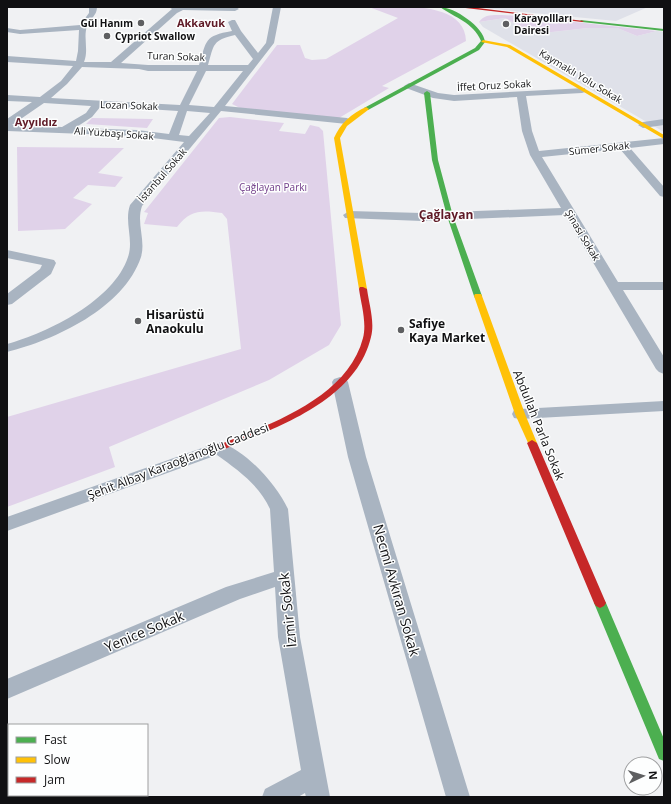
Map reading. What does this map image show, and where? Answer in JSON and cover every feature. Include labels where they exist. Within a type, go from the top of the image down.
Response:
[{"type":"street","points":[[7,124],[40,101],[69,77],[78,64],[83,47],[82,28],[84,22],[93,13],[93,7]]},
{"type":"street","points":[[169,7],[235,8],[232,20],[237,32],[257,58]]},
{"type":"street","name":"İstanbul Sokak","points":[[7,348],[35,341],[56,332],[98,303],[123,278],[131,267],[136,248],[132,217],[136,205],[216,111],[270,43],[277,7]]},
{"type":"street","points":[[442,7],[457,14],[470,24],[482,38]]},
{"type":"street","points":[[459,7],[664,29]]},
{"type":"street","points":[[114,64],[126,52],[181,8]]},
{"type":"street","points":[[482,38],[475,23],[475,17],[504,12]]},
{"type":"street","points":[[7,30],[20,32],[82,28]]},
{"type":"street","points":[[9,40],[20,32]]},
{"type":"street","points":[[173,138],[203,68],[211,41],[218,36],[237,32]]},
{"type":"street","points":[[344,124],[476,49],[482,38]]},
{"type":"street","name":"Kaymaklı Yolu Sokak","points":[[482,38],[508,46],[664,137]]},
{"type":"street","points":[[245,42],[270,43]]},
{"type":"street","name":"Turan Sokak","points":[[7,59],[78,64],[114,64],[148,68],[250,68]]},
{"type":"street","name":"İffet Oruz Sokak","points":[[409,86],[426,93],[445,98],[521,95],[582,90]]},
{"type":"street","name":"Abdullah Parla Sokak","points":[[426,93],[435,160],[450,216],[520,414],[664,755]]},
{"type":"street","name":"Şinasi Sokak","points":[[521,95],[527,131],[535,155],[664,369]]},
{"type":"street","name":"Lozan Sokak","points":[[7,98],[98,104],[185,107],[344,124]]},
{"type":"street","points":[[66,130],[88,115],[98,104]]},
{"type":"street","points":[[643,125],[664,122]]},
{"type":"street","name":"Şehit Albay Karaoğlanoğlu Caddesi","points":[[7,524],[219,448],[287,418],[312,404],[340,382],[352,370],[361,354],[368,328],[367,313],[349,216],[337,138],[344,124]]},
{"type":"street","name":"Ali Yüzbaşı Sokak","points":[[7,128],[137,133],[192,140]]},
{"type":"street","name":"Sümer Sokak","points":[[535,155],[623,146],[664,140]]},
{"type":"street","points":[[623,146],[664,194]]},
{"type":"street","points":[[349,216],[450,216],[568,211]]},
{"type":"street","points":[[7,254],[49,263],[46,271],[7,301]]},
{"type":"street","points":[[614,286],[664,286]]},
{"type":"street","name":"Necmi Avkıran Sokak","points":[[340,382],[357,457],[458,797]]},
{"type":"street","points":[[520,414],[664,406]]},
{"type":"street","name":"İzmir Sokak","points":[[219,448],[260,478],[274,498],[281,524],[283,577],[289,637],[315,787]]},
{"type":"street","name":"Yenice Sokak","points":[[7,689],[233,592],[283,577]]},
{"type":"street","points":[[274,797],[315,787]]},
{"type":"shaded area","points":[[473,7],[648,7],[616,21]]},
{"type":"shaded area","points":[[505,18],[534,34],[588,28],[617,28],[637,36],[657,31],[664,32],[664,132],[483,27],[479,22]]},
{"type":"green space","points":[[369,7],[412,7],[442,12],[454,18],[463,28],[466,41],[382,86],[389,88],[339,118],[240,108],[232,104],[277,45],[300,45],[305,58],[312,60],[326,59],[398,18]]},
{"type":"green space","points":[[502,15],[657,31],[637,36],[617,28],[588,28],[534,34],[505,18],[479,22],[486,16]]},
{"type":"green space","name":"Çağlayan Parkı","points":[[230,117],[284,123],[279,131],[305,134],[310,125],[319,127],[323,131],[341,325],[329,345],[269,380],[109,447],[115,467],[7,507],[7,417],[241,349],[227,219],[222,213],[196,212],[187,217],[177,227],[144,224],[148,213],[144,212],[219,118]]},
{"type":"green space","points":[[92,118],[153,119],[147,128],[86,124]]},
{"type":"green space","points":[[17,147],[124,148],[98,173],[123,177],[115,187],[88,185],[73,198],[92,204],[65,229],[18,231]]},
{"type":"traffic: fast","points":[[442,7],[466,20],[477,30],[483,41]]},
{"type":"traffic: fast","points":[[582,21],[664,30]]},
{"type":"traffic: fast","points":[[366,109],[477,49],[483,41]]},
{"type":"traffic: fast","points":[[427,93],[435,160],[450,216],[478,296]]},
{"type":"traffic: fast","points":[[600,603],[664,755]]},
{"type":"traffic: slow","points":[[483,41],[508,46],[664,137]]},
{"type":"traffic: slow","points":[[363,289],[337,138],[345,124],[366,109]]},
{"type":"traffic: slow","points":[[478,296],[520,414],[532,443]]},
{"type":"traffic: jam","points":[[459,7],[582,21]]},
{"type":"traffic: jam","points":[[219,448],[261,431],[308,408],[329,393],[347,377],[360,358],[367,337],[368,319],[363,289]]},
{"type":"traffic: jam","points":[[532,443],[600,603]]},
{"type":"place","name":"Gül Hanım","points":[[141,23]]},
{"type":"place","name":"Karayollları Dairesi","points":[[506,24]]},
{"type":"place","name":"Cypriot Swallow","points":[[107,36]]},
{"type":"place","name":"Hisarüstü Anaokulu","points":[[138,321]]},
{"type":"place","name":"Safiye Kaya Market","points":[[401,330]]},
{"type":"district","name":"Akkavuk","points":[[201,22]]},
{"type":"district","name":"Ayyıldız","points":[[36,121]]},
{"type":"district","name":"Çağlayan","points":[[446,214]]}]
